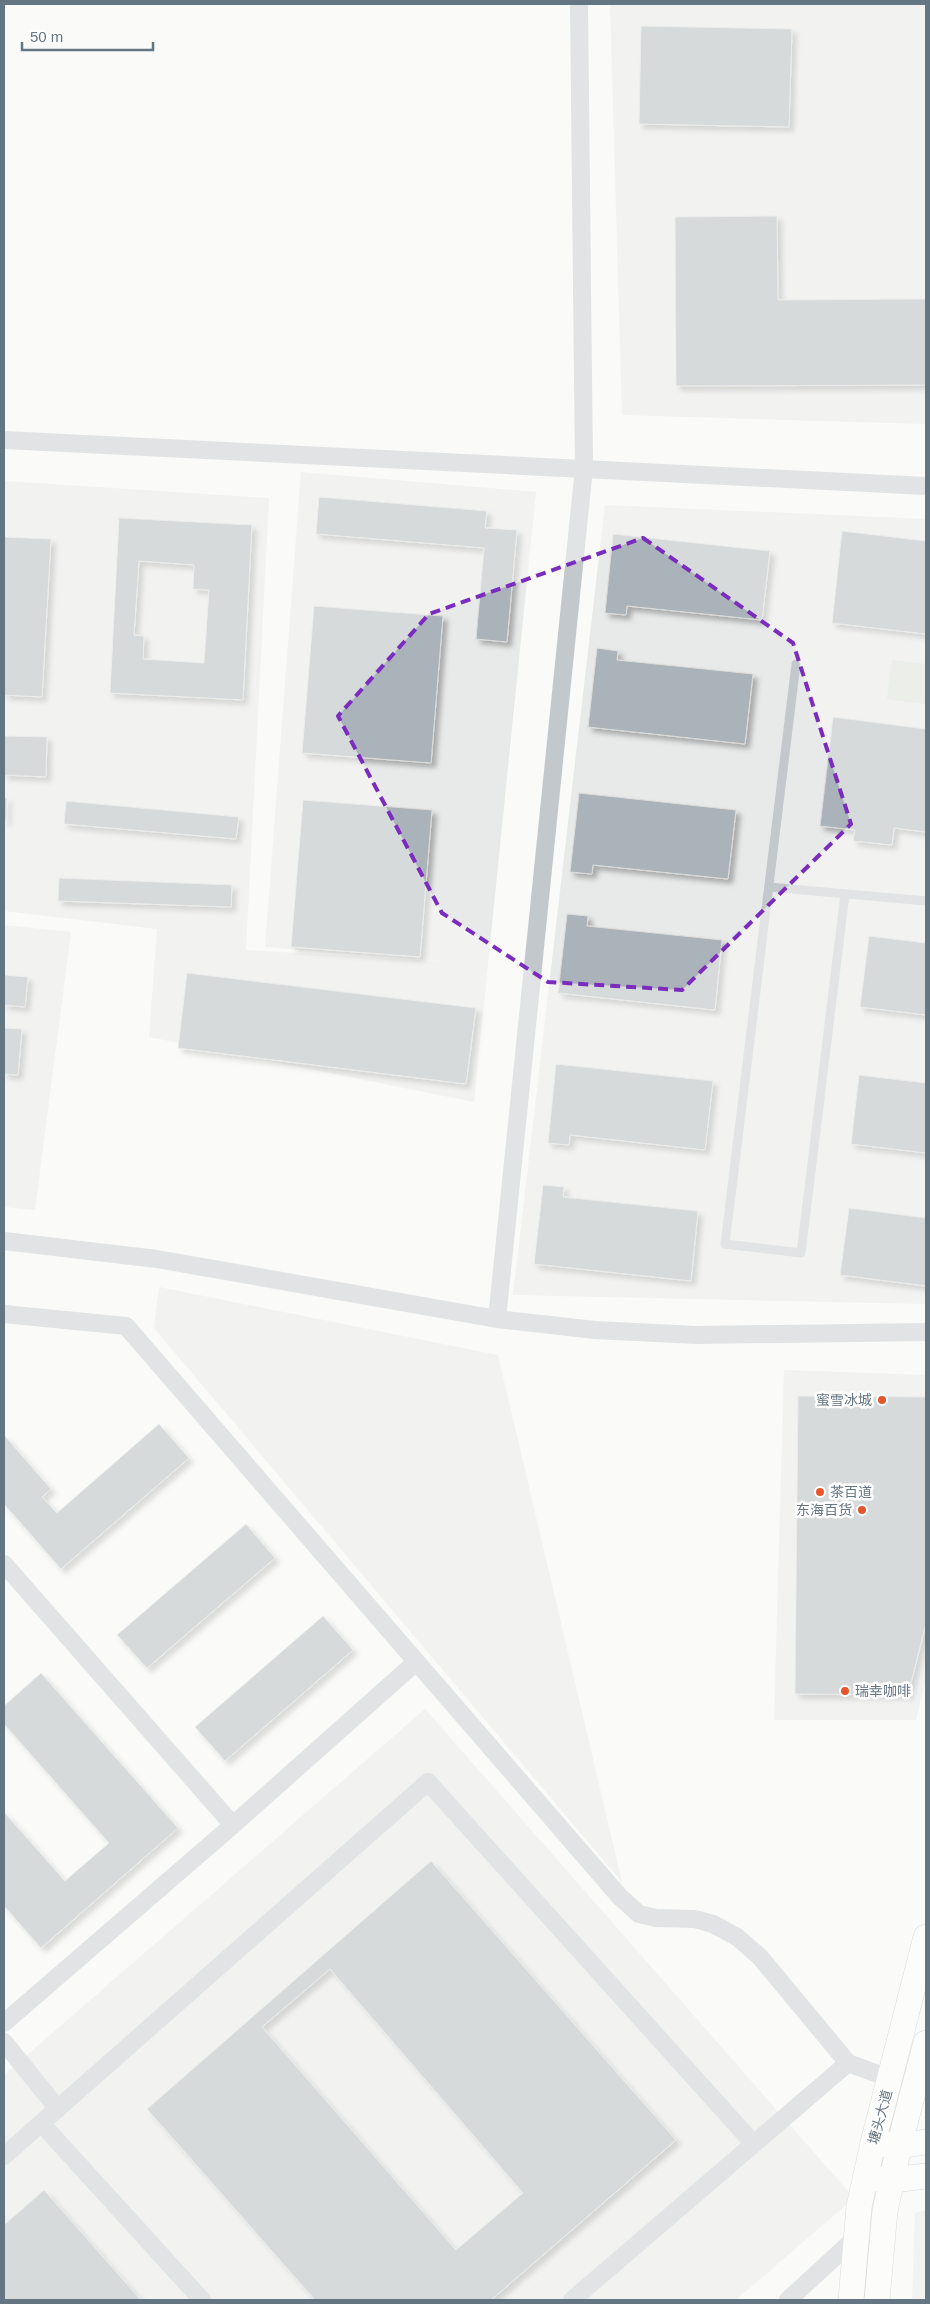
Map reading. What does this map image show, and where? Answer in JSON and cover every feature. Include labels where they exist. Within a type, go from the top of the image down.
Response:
[{"type":"main road","name":"塘头大道","points":[[851,2300],[855,2239],[865,2178],[926,1937]]},
{"type":"main road","name":"塘头大道","points":[[877,2300],[885,2211],[899,2146],[916,2088],[926,2043]]},
{"type":"main road","points":[[873,2143],[899,2146],[926,2142]]},
{"type":"main road","points":[[865,2178],[892,2180],[926,2176]]},
{"type":"street","points":[[497,1319],[584,468],[579,4]]},
{"type":"street","points":[[4,440],[926,486]]},
{"type":"street","points":[[4,1241],[157,1259],[497,1319],[595,1330],[696,1334],[926,1332]]},
{"type":"street","points":[[4,1314],[126,1326],[620,1897],[639,1914],[656,1918],[695,1919],[713,1924],[737,1937],[760,1957],[848,2063],[916,2088]]},
{"type":"street","points":[[4,1564],[233,1825]]},
{"type":"street","points":[[4,2023],[233,1825],[416,1662]]},
{"type":"street","points":[[4,2156],[428,1782],[753,2144]]},
{"type":"street","points":[[4,2042],[58,2109]]},
{"type":"street","points":[[572,2300],[848,2063]]},
{"type":"street","points":[[41,2123],[202,2300]]},
{"type":"street","points":[[788,2300],[885,2211]]},
{"type":"lane","points":[[796,664],[725,1244],[801,1253],[845,894]]},
{"type":"lane","points":[[769,887],[926,901]]},
{"type":"highlighted area","points":[[643,538],[793,643],[851,824],[682,990],[548,982],[442,913],[338,716],[429,614]]},
{"type":"shaded area","points":[[610,4],[926,4],[926,424],[622,415]]},
{"type":"shaded area","points":[[301,472],[536,492],[474,1102],[149,1037],[157,929],[4,911],[4,481],[269,498],[246,950],[452,962],[265,947]]},
{"type":"shaded area","points":[[605,505],[926,519],[926,1304],[513,1295]]},
{"type":"shaded area","points":[[892,660],[926,664],[926,704],[887,699]]},
{"type":"shaded area","points":[[4,925],[71,932],[35,1210],[4,1207]]},
{"type":"shaded area","points":[[159,1287],[498,1355],[622,1882],[154,1328]]},
{"type":"shaded area","name":"东海百货","points":[[784,1370],[926,1375],[926,1678],[916,1720],[774,1720]]},
{"type":"shaded area","points":[[425,1709],[854,2198],[736,2300],[4,2300],[4,2075]]},
{"type":"shaded area","points":[[926,2210],[926,2300],[912,2300],[915,2213]]},
{"type":"building","points":[[641,26],[792,29],[789,127],[639,124]]},
{"type":"building","points":[[777,216],[778,300],[926,299],[926,385],[676,386],[675,217]]},
{"type":"building","points":[[319,497],[487,511],[485,528],[517,530],[507,642],[476,639],[484,548],[316,534]]},
{"type":"building","points":[[119,518],[252,525],[243,700],[110,693]],"holes":[[[139,561],[194,565],[193,589],[209,590],[204,663],[143,659],[144,636],[134,635]]]},
{"type":"building","points":[[842,531],[926,541],[926,634],[832,623]]},
{"type":"building","points":[[613,534],[770,551],[762,620],[627,606],[626,615],[605,613]]},
{"type":"building","points":[[4,537],[51,539],[42,697],[4,695]]},
{"type":"building","points":[[314,606],[443,616],[431,763],[302,753]]},
{"type":"building","points":[[597,648],[618,651],[617,660],[753,674],[745,744],[588,727]]},
{"type":"building","points":[[833,717],[926,729],[926,832],[894,828],[892,845],[853,841],[855,830],[820,826]]},
{"type":"building","points":[[4,736],[47,737],[46,777],[4,775]]},
{"type":"building","points":[[579,793],[736,810],[728,879],[593,865],[592,874],[570,872]]},
{"type":"building","points":[[4,798],[7,798],[6,821],[4,821]]},
{"type":"building","points":[[303,800],[432,810],[420,957],[291,947]]},
{"type":"building","points":[[66,801],[239,817],[236,839],[64,824]]},
{"type":"building","points":[[59,878],[232,885],[231,907],[58,901]]},
{"type":"building","points":[[567,914],[588,916],[587,926],[722,940],[715,1010],[558,993]]},
{"type":"building","points":[[869,936],[926,943],[926,1015],[860,1007]]},
{"type":"building","points":[[187,973],[476,1008],[466,1084],[178,1048]]},
{"type":"building","points":[[4,975],[28,977],[25,1007],[4,1005]]},
{"type":"building","points":[[4,1028],[22,1029],[18,1075],[4,1074]]},
{"type":"building","points":[[556,1064],[713,1081],[705,1150],[570,1135],[569,1145],[548,1143]]},
{"type":"building","points":[[859,1075],[926,1083],[926,1153],[851,1144]]},
{"type":"building","points":[[543,1185],[564,1187],[563,1197],[698,1211],[691,1281],[534,1264]]},
{"type":"building","points":[[849,1208],[926,1218],[926,1286],[840,1275]]},
{"type":"building","name":"东海百货","points":[[798,1396],[926,1397],[926,1623],[908,1695],[795,1694]]},
{"type":"building","points":[[159,1424],[189,1458],[61,1569],[4,1504],[4,1435],[51,1489],[42,1497],[57,1513]]},
{"type":"building","points":[[246,1524],[275,1558],[147,1668],[117,1635]]},
{"type":"building","points":[[323,1616],[353,1650],[225,1761],[195,1727]]},
{"type":"building","points":[[41,1673],[178,1828],[41,1948],[4,1906],[4,1812],[65,1881],[109,1843],[4,1724],[4,1706]]},
{"type":"building","points":[[431,1861],[676,2140],[491,2300],[315,2300],[147,2109]],"holes":[[[330,1969],[523,2193],[456,2250],[262,2027]]]},
{"type":"building","points":[[44,2190],[141,2300],[4,2300],[4,2225]]},
{"type":"place","name":"蜜雪冰城","points":[[882,1400]]},
{"type":"place","name":"茶百道","points":[[820,1492]]},
{"type":"place","name":"东海百货","points":[[862,1510]]},
{"type":"place","name":"瑞幸咖啡","points":[[845,1691]]}]
